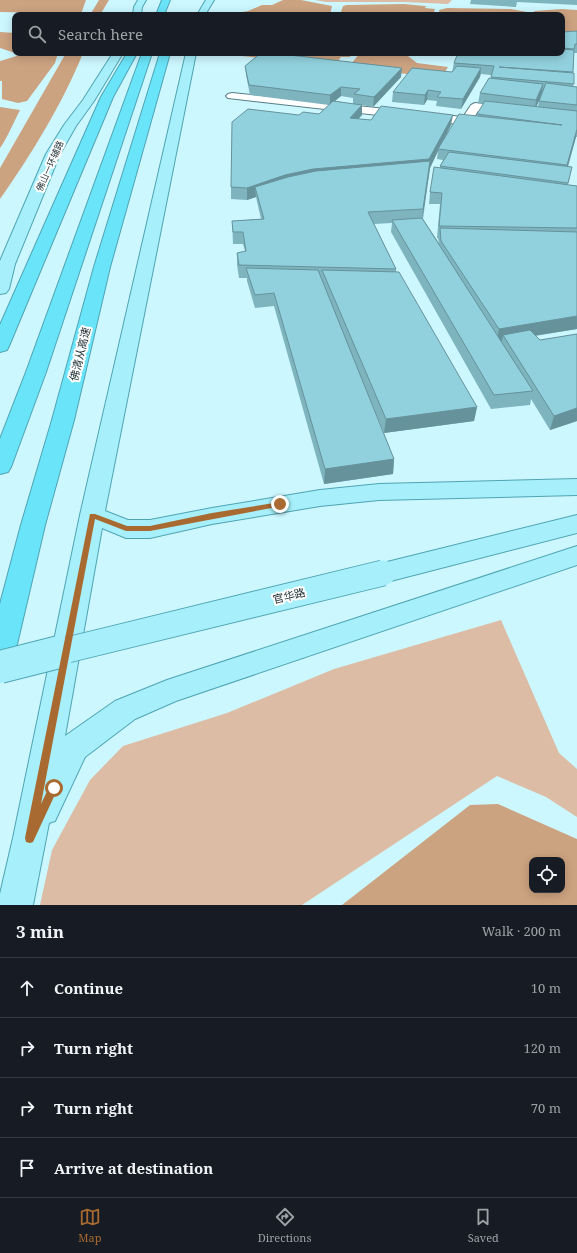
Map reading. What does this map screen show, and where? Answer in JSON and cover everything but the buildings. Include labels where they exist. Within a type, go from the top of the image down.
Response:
[{"type":"highway","points":[[160,12],[166,0]]},
{"type":"highway","points":[[0,346],[107,98],[130,56]]},
{"type":"highway","points":[[0,468],[36,372],[146,56]]},
{"type":"highway","name":"佛清从高速","points":[[0,657],[33,525],[63,420],[102,267],[164,56]]},
{"type":"main road","points":[[200,12],[202,0]]},
{"type":"main road","points":[[202,12],[210,0]]},
{"type":"main road","name":"佛山一环辅路","points":[[0,289],[7,264],[53,154],[70,125],[88,101],[116,56]]},
{"type":"main road","points":[[14,905],[30,838],[92,515],[190,56]]},
{"type":"main road","points":[[92,515],[126,529],[150,529],[212,516],[320,498],[379,492],[577,487]]},
{"type":"main road","name":"官华路","points":[[0,667],[577,524]]},
{"type":"main road","points":[[30,838],[74,747],[125,710],[167,692],[577,555]]},
{"type":"lane","points":[[232,96],[466,121],[476,107],[522,112]]},
{"type":"shaded area","points":[[0,0],[86,0],[82,12],[0,12]]},
{"type":"shaded area","points":[[99,0],[109,0],[102,12],[92,12]]},
{"type":"shaded area","points":[[283,0],[301,0],[332,6],[331,12],[242,12],[262,5],[272,5]]},
{"type":"shaded area","points":[[315,0],[452,0],[448,4],[404,2],[326,2]]},
{"type":"shaded area","points":[[404,4],[426,6],[425,8],[435,9],[434,12],[341,12],[343,6]]},
{"type":"shaded area","points":[[447,8],[511,9],[527,12],[439,12],[439,10]]},
{"type":"shaded area","points":[[562,9],[577,10],[577,37],[565,37],[565,12],[534,11]]},
{"type":"shaded area","points":[[0,32],[12,33],[12,52],[0,48]]},
{"type":"shaded area","points":[[17,56],[57,56],[55,63],[27,101],[18,103],[2,99],[0,61]]},
{"type":"shaded area","points":[[64,56],[82,56],[66,91],[46,128],[0,199],[0,168]]},
{"type":"shaded area","points":[[241,56],[350,56],[341,57],[338,61]]},
{"type":"shaded area","points":[[357,56],[408,56],[417,63],[448,67],[445,72],[432,76],[347,69]]},
{"type":"shaded area","points":[[0,107],[20,110],[0,148]]},
{"type":"shaded area","points":[[501,620],[559,753],[577,769],[577,817],[546,797],[497,776],[302,905],[40,905],[52,850],[90,780],[123,746],[227,713],[334,669]]},
{"type":"shaded area","points":[[498,804],[577,839],[577,905],[342,905],[470,805]]},
{"type":"route","points":[[54,788],[30,838],[92,515],[126,529],[150,529],[280,504]]}]
